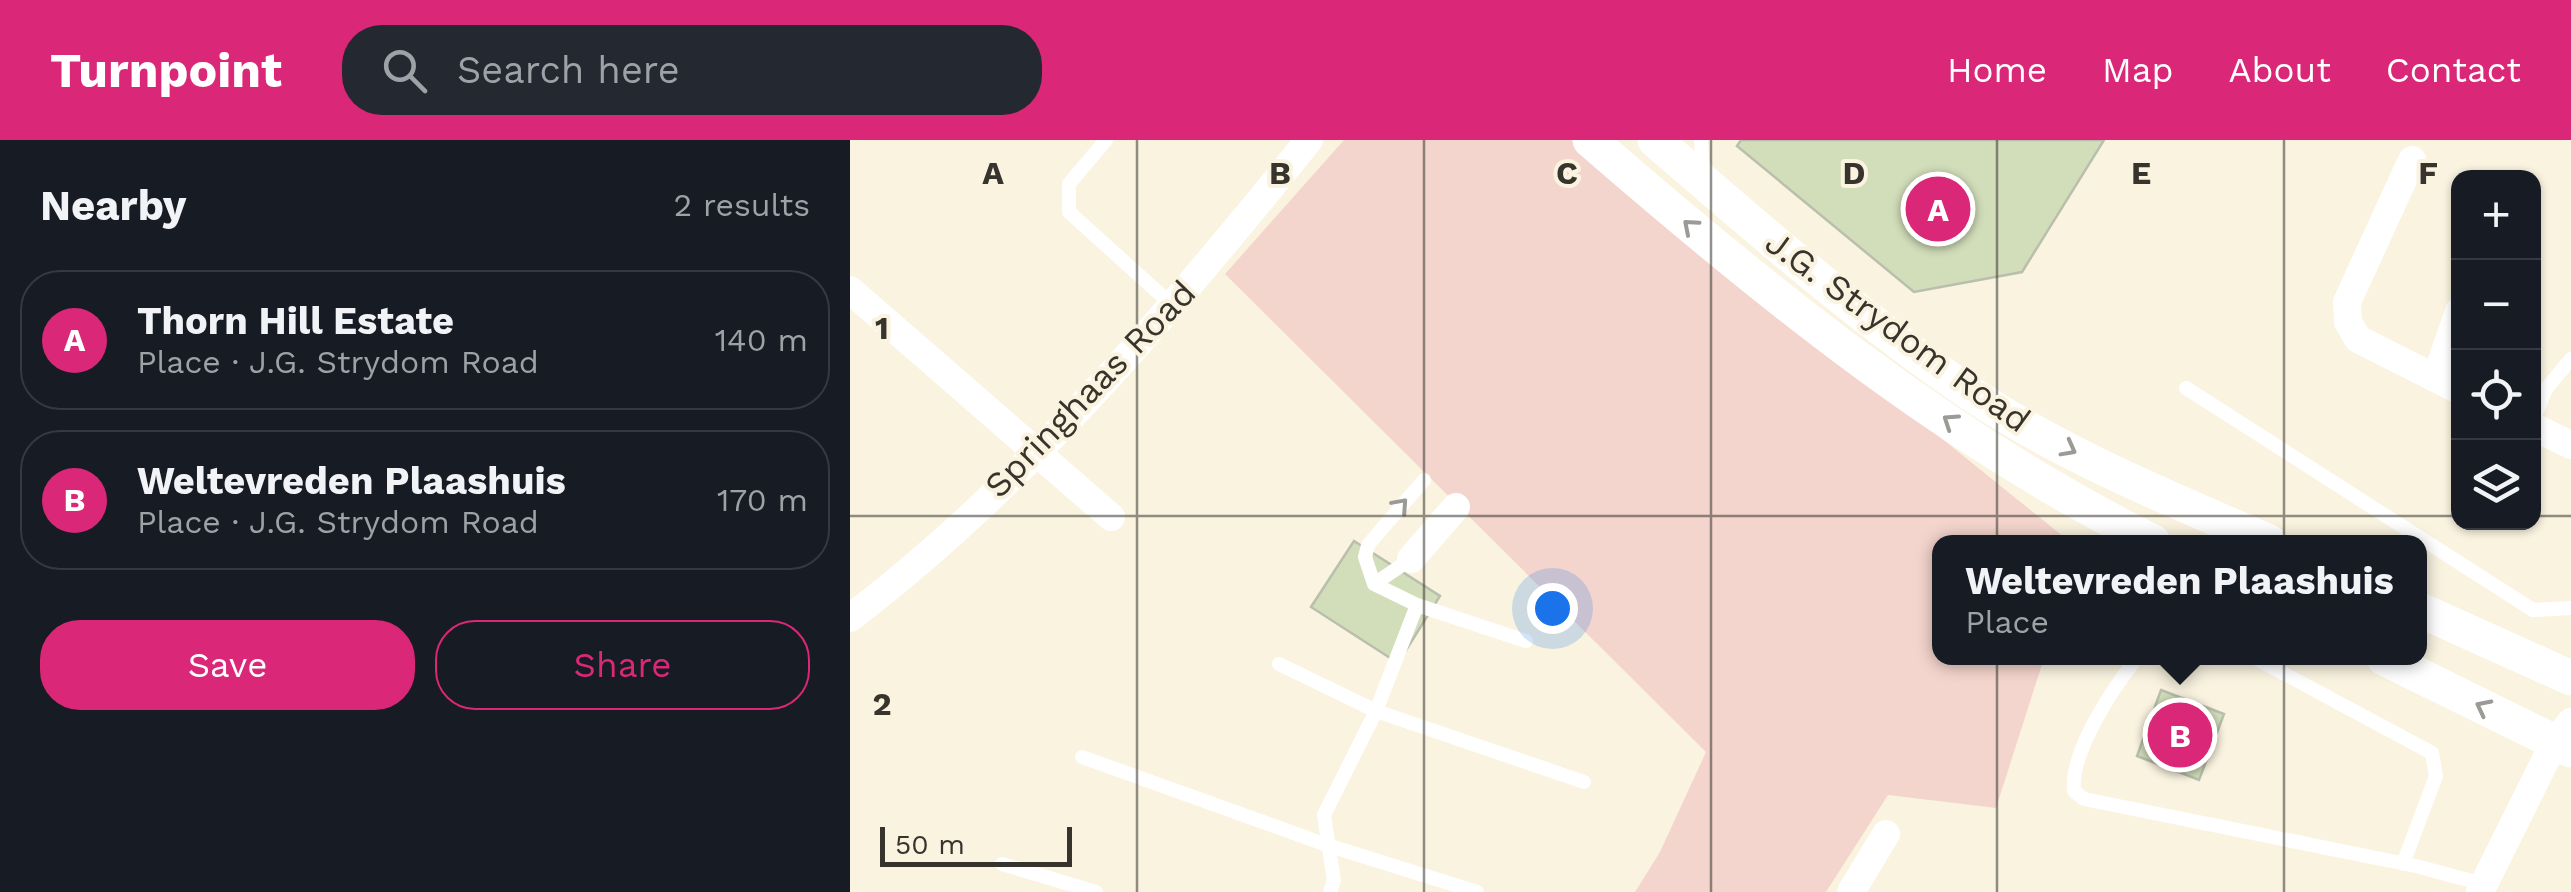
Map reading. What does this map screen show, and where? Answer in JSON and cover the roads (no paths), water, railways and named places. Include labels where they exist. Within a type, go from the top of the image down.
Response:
[{"type":"street","name":"Springhaas Road","points":[[850,618],[892,586],[1036,451],[1200,275],[1308,140]]},
{"type":"street","name":"J.G. Strydom Road","points":[[1590,140],[1803,318],[2056,490],[2141,535]]},
{"type":"street","name":"J.G. Strydom Road","points":[[1655,140],[1768,237],[1976,396],[2103,468],[2253,535]]},
{"type":"street","points":[[2412,160],[2347,302],[2348,322],[2358,339],[2447,384],[2452,350]]},
{"type":"street","points":[[850,290],[1111,517]]},
{"type":"street","points":[[2541,431],[2571,446]]},
{"type":"street","points":[[1411,559],[1456,507]]},
{"type":"street","points":[[2427,613],[2571,678]]},
{"type":"street","points":[[2400,665],[2565,738],[2482,888]]},
{"type":"street","points":[[1851,892],[1886,834]]},
{"type":"lane","points":[[1106,140],[1069,184],[1069,212],[1171,304]]},
{"type":"lane","points":[[1702,140],[1703,181]]},
{"type":"lane","points":[[2541,400],[2546,388],[2571,359]]},
{"type":"lane","points":[[2186,388],[2416,535]]},
{"type":"lane","points":[[1424,480],[1368,545],[1365,558],[1374,584],[1417,605],[1526,641]]},
{"type":"lane","points":[[2427,542],[2533,610],[2571,608]]},
{"type":"lane","points":[[1374,584],[1411,559]]},
{"type":"lane","points":[[1330,892],[1334,882],[1324,815],[1376,710],[1417,605]]},
{"type":"lane","points":[[1278,664],[1376,710],[1584,782]]},
{"type":"lane","points":[[2132,665],[2112,690],[2072,775],[2074,791],[2084,799],[2403,864],[2482,888]]},
{"type":"lane","points":[[2268,665],[2432,753],[2436,776],[2403,864]]},
{"type":"lane","points":[[1082,757],[1327,845],[1477,892]]},
{"type":"lane","points":[[1002,864],[1096,892]]},
{"type":"place","name":"Thorn Hill Estate","points":[[1938,209]]},
{"type":"place","name":"Weltevreden Plaashuis","points":[[2180,735]]}]
